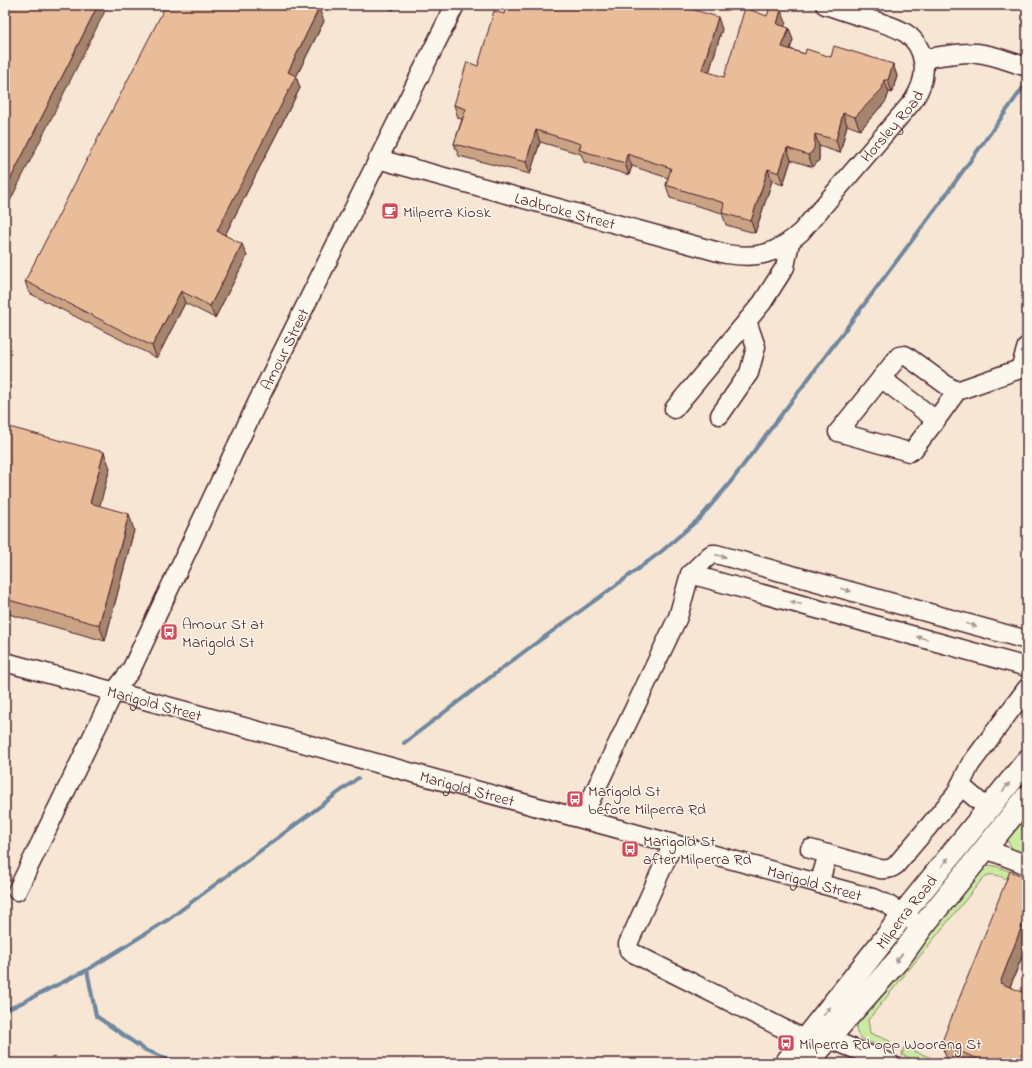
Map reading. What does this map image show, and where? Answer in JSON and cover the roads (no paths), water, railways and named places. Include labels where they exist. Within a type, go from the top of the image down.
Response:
[{"type":"highway","name":"Milperra Road","points":[[808,1063],[814,1036],[903,914],[1027,761]]},
{"type":"highway","name":"Milperra Road","points":[[786,1063],[898,959],[1027,797]]},
{"type":"street","name":"Amour Street","points":[[17,891],[114,692],[131,670],[257,403],[455,5]]},
{"type":"street","name":"Horsley Road","points":[[752,256],[765,254],[778,249],[790,242],[801,232],[913,101],[921,88],[924,66],[923,58],[918,45],[914,40],[901,30],[886,24],[825,5]]},
{"type":"street","points":[[923,58],[961,53],[977,53],[992,56],[1027,68]]},
{"type":"street","name":"Ladbroke Street","points":[[378,159],[719,252],[740,256],[752,256]]},
{"type":"street","points":[[674,409],[762,303],[785,267],[790,242]]},
{"type":"street","points":[[720,415],[749,373],[756,347],[747,321]]},
{"type":"street","points":[[957,391],[949,387],[905,355],[899,356],[838,432],[909,452],[913,450],[957,391],[1020,369],[1027,346]]},
{"type":"street","points":[[881,378],[936,420]]},
{"type":"street","points":[[582,818],[678,617],[690,574],[712,554],[1027,640]]},
{"type":"street","points":[[690,574],[1027,666]]},
{"type":"street","name":"Marigold Street","points":[[5,662],[876,899],[903,914],[922,928]]},
{"type":"street","points":[[810,849],[880,869],[891,868],[896,865],[956,794],[970,765],[1027,688]]},
{"type":"street","points":[[960,785],[988,809]]},
{"type":"street","points":[[673,844],[628,944],[629,951],[814,1036],[890,1063]]},
{"type":"street","points":[[986,848],[1027,865]]},
{"type":"street","points":[[819,884],[828,854]]},
{"type":"waterway","points":[[404,743],[525,651],[662,551],[700,518],[729,484],[818,366],[937,207],[1027,82]]},
{"type":"waterway","points":[[5,1011],[87,970],[169,919],[358,778]]},
{"type":"waterway","points":[[87,970],[96,1016],[145,1050],[179,1063]]},
{"type":"place","name":"Milperra Kiosk","points":[[390,211]]},
{"type":"place","name":"Amour St at Marigold St","points":[[169,632]]},
{"type":"place","name":"Marigold St before Milperra Rd","points":[[575,799]]},
{"type":"place","name":"Marigold St after Milperra Rd","points":[[630,849]]},
{"type":"place","name":"Milperra Rd opp Woorang St","points":[[786,1043]]}]
